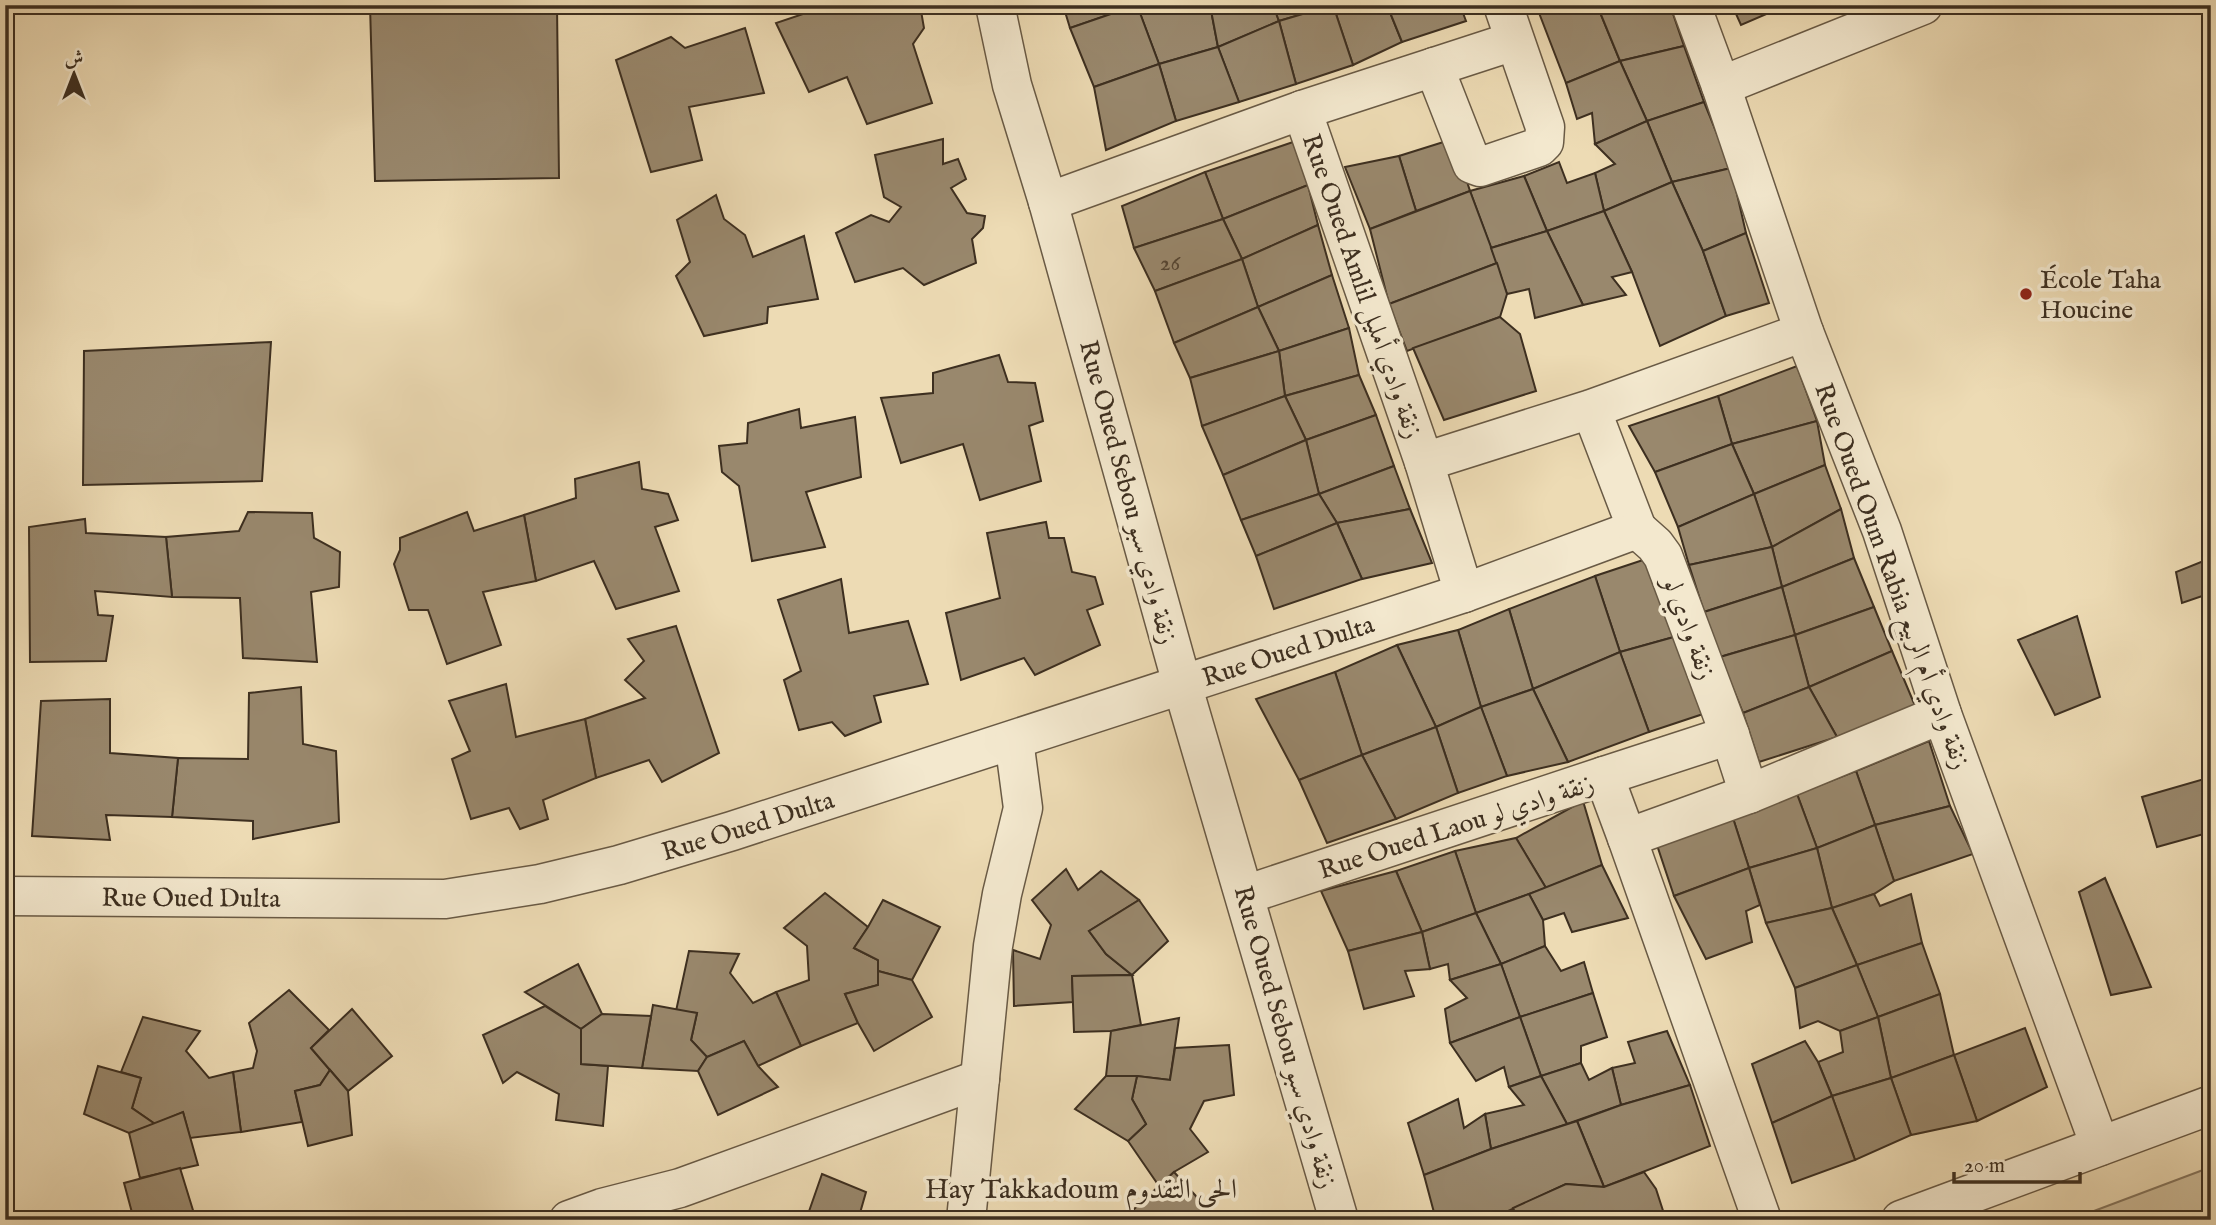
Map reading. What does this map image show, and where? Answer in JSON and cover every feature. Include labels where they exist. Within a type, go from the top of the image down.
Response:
[{"type":"street","name":"Rue Oued Sebou زنقة وادي سبو","points":[[995,5],[1012,85],[1048,202],[1182,684],[1339,1220]]},
{"type":"street","name":"Rue Oued Oum Rabia زنقة وادي أم الربيع","points":[[1691,5],[1804,332],[1882,531],[1942,714],[2100,1146]]},
{"type":"street","points":[[1721,86],[1923,5]]},
{"type":"street","points":[[1048,202],[1302,110],[1434,67],[1509,23],[1545,127],[1544,142],[1480,167],[1472,164],[1434,67]]},
{"type":"street","name":"Rue Oued Amlil زنقة وادي أمليل","points":[[1302,110],[1424,462]]},
{"type":"street","points":[[1464,593],[1424,462],[1591,409],[1804,332]]},
{"type":"street","points":[[1591,409],[1637,529]]},
{"type":"street","name":"Rue Oued Dulta","points":[[5,896],[431,899],[540,884],[619,865],[1014,740],[1464,593],[1637,529]]},
{"type":"street","name":"زنقة وادي لو","points":[[1637,529],[1663,556],[1730,735],[1749,794]]},
{"type":"street","points":[[1627,838],[1749,794],[1942,714]]},
{"type":"street","points":[[1604,776],[1730,735]]},
{"type":"street","points":[[966,1220],[993,946],[1002,894],[1023,808],[1014,740]]},
{"type":"street","name":"Rue Oued Laou زنقة وادي لو","points":[[1245,895],[1604,776],[1762,1220]]},
{"type":"street","points":[[569,1220],[602,1208],[680,1188],[980,1079]]},
{"type":"street","points":[[1900,1220],[2211,1105]]},
{"type":"shaded area","points":[[2211,1167],[2211,1220],[2070,1220]]},
{"type":"building","points":[[370,5],[557,5],[559,178],[375,181]]},
{"type":"building","points":[[819,5],[920,5],[924,28],[913,44],[932,103],[867,124],[847,77],[809,92],[776,23],[818,9]]},
{"type":"building","points":[[1063,5],[1137,5],[1070,28]]},
{"type":"building","points":[[1137,5],[1210,5],[1218,47],[1159,64]]},
{"type":"building","points":[[1137,5],[1159,64],[1094,87],[1070,28]]},
{"type":"building","points":[[1210,5],[1273,5],[1279,21],[1218,47]]},
{"type":"building","points":[[1273,5],[1333,5],[1279,21]]},
{"type":"building","points":[[1333,5],[1387,5],[1402,42],[1353,65]]},
{"type":"building","points":[[1333,5],[1353,65],[1296,84],[1279,21]]},
{"type":"building","points":[[1387,5],[1460,5],[1466,21],[1402,42]]},
{"type":"building","points":[[1536,5],[1597,5],[1620,61],[1566,83]]},
{"type":"building","points":[[1597,5],[1670,5],[1684,46],[1620,61]]},
{"type":"building","points":[[1732,5],[1787,5],[1741,25]]},
{"type":"building","points":[[1279,21],[1296,84],[1239,102],[1218,47]]},
{"type":"building","points":[[745,28],[764,93],[689,107],[702,160],[651,172],[616,60],[671,37],[685,48]]},
{"type":"building","points":[[1684,46],[1704,102],[1647,121],[1620,61]]},
{"type":"building","points":[[1218,47],[1239,102],[1176,121],[1159,64]]},
{"type":"building","points":[[1620,61],[1647,121],[1595,144],[1592,113],[1577,119],[1566,83]]},
{"type":"building","points":[[1159,64],[1176,121],[1106,150],[1094,87]]},
{"type":"building","points":[[1704,102],[1731,168],[1672,182],[1647,121]]},
{"type":"building","points":[[1647,121],[1672,182],[1604,211],[1595,173],[1615,164],[1595,144]]},
{"type":"building","points":[[943,139],[943,164],[958,159],[966,179],[951,188],[967,213],[985,216],[983,228],[972,239],[976,263],[924,285],[903,268],[855,282],[836,233],[871,215],[889,222],[901,207],[884,197],[875,155]]},
{"type":"building","points":[[1453,139],[1470,191],[1416,211],[1399,156]]},
{"type":"building","points":[[1293,142],[1308,185],[1223,219],[1205,172]]},
{"type":"building","points":[[1399,156],[1416,211],[1370,229],[1345,167]]},
{"type":"building","points":[[1559,162],[1567,183],[1595,173],[1604,211],[1547,231],[1524,176]]},
{"type":"building","points":[[1731,168],[1746,233],[1703,251],[1672,182]]},
{"type":"building","points":[[1205,172],[1223,219],[1134,248],[1122,206]]},
{"type":"building","points":[[1524,176],[1547,231],[1491,248],[1470,191]]},
{"type":"building","points":[[1672,182],[1703,251],[1726,316],[1660,346],[1632,272],[1604,211]]},
{"type":"building","points":[[1308,185],[1318,225],[1242,259],[1223,219]]},
{"type":"building","points":[[1470,191],[1497,263],[1389,304],[1370,229]]},
{"type":"building","points":[[716,195],[724,219],[745,235],[753,257],[804,236],[818,299],[768,307],[767,323],[704,336],[676,276],[690,262],[677,220]]},
{"type":"building","points":[[1604,211],[1632,272],[1612,277],[1626,295],[1583,305],[1547,231]]},
{"type":"building","points":[[1223,219],[1242,259],[1155,291],[1134,248]]},
{"type":"building","points":[[1318,225],[1332,275],[1258,307],[1242,259]]},
{"type":"building","points":[[1547,231],[1583,305],[1535,318],[1529,289],[1507,294],[1491,248]]},
{"type":"building","points":[[1746,233],[1769,303],[1726,316],[1703,251]]},
{"type":"building","points":[[1242,259],[1258,307],[1174,343],[1155,291]]},
{"type":"building","points":[[1497,263],[1507,294],[1500,317],[1407,351],[1389,304]]},
{"type":"building","points":[[1332,275],[1349,328],[1279,351],[1258,307]]},
{"type":"building","points":[[1258,307],[1279,351],[1190,378],[1174,343]]},
{"type":"building","points":[[1500,317],[1520,334],[1536,391],[1444,420],[1413,348]]},
{"type":"building","points":[[1349,328],[1359,375],[1285,396],[1279,351]]},
{"type":"building","points":[[271,342],[262,481],[83,485],[84,351]]},
{"type":"building","points":[[1279,351],[1285,396],[1202,426],[1190,378]]},
{"type":"building","points":[[999,355],[1008,382],[1035,383],[1043,421],[1029,426],[1041,481],[980,500],[963,444],[901,463],[881,398],[933,393],[933,373]]},
{"type":"building","points":[[1797,366],[1817,421],[1732,444],[1718,396]]},
{"type":"building","points":[[1359,375],[1376,415],[1306,440],[1285,396]]},
{"type":"building","points":[[1285,396],[1306,440],[1223,475],[1202,426]]},
{"type":"building","points":[[1718,396],[1732,444],[1655,472],[1629,426]]},
{"type":"building","points":[[799,409],[801,428],[855,417],[861,477],[806,492],[825,547],[752,561],[739,486],[722,472],[719,446],[747,443],[748,423]]},
{"type":"building","points":[[1376,415],[1394,466],[1319,494],[1306,440]]},
{"type":"building","points":[[1817,421],[1825,465],[1754,494],[1732,444]]},
{"type":"building","points":[[1306,440],[1319,494],[1241,520],[1223,475]]},
{"type":"building","points":[[1732,444],[1754,494],[1678,527],[1655,472]]},
{"type":"building","points":[[639,462],[642,489],[668,494],[678,520],[655,527],[679,591],[616,609],[594,561],[536,581],[524,515],[576,498],[575,479]]},
{"type":"building","points":[[1825,465],[1841,509],[1772,547],[1754,494]]},
{"type":"building","points":[[1394,466],[1410,509],[1337,523],[1319,494]]},
{"type":"building","points":[[1319,494],[1337,523],[1256,556],[1241,520]]},
{"type":"building","points":[[1754,494],[1772,547],[1689,565],[1678,527]]},
{"type":"building","points":[[1410,509],[1432,563],[1362,579],[1337,523]]},
{"type":"building","points":[[1841,509],[1854,558],[1782,587],[1772,547]]},
{"type":"building","points":[[248,512],[312,513],[314,538],[340,552],[339,587],[311,592],[317,662],[243,658],[240,598],[172,597],[166,537],[239,531]]},
{"type":"building","points":[[467,512],[474,531],[524,515],[536,581],[483,592],[501,645],[447,664],[428,610],[409,610],[394,564],[400,550],[400,538]]},
{"type":"building","points":[[85,519],[86,533],[166,537],[172,597],[95,591],[98,615],[113,616],[106,661],[30,662],[29,527]]},
{"type":"building","points":[[1046,522],[1049,538],[1064,538],[1072,572],[1095,577],[1103,604],[1087,610],[1100,645],[1035,675],[1024,658],[961,680],[946,613],[1000,598],[987,533]]},
{"type":"building","points":[[1337,523],[1362,579],[1274,609],[1256,556]]},
{"type":"building","points":[[1772,547],[1782,587],[1704,612],[1689,565]]},
{"type":"building","points":[[1658,555],[1681,635],[1620,652],[1595,576]]},
{"type":"building","points":[[1854,558],[1874,607],[1795,635],[1782,587]]},
{"type":"building","points":[[2211,558],[2211,593],[2182,603],[2176,572]]},
{"type":"building","points":[[1595,576],[1620,652],[1533,689],[1509,609]]},
{"type":"building","points":[[841,579],[849,633],[908,621],[928,684],[874,696],[881,722],[845,736],[832,722],[799,730],[784,680],[801,671],[778,600]]},
{"type":"building","points":[[1782,587],[1795,635],[1720,657],[1704,612]]},
{"type":"building","points":[[1874,607],[1892,651],[1809,687],[1795,635]]},
{"type":"building","points":[[1509,609],[1533,689],[1481,707],[1458,630]]},
{"type":"building","points":[[2077,616],[2100,697],[2055,715],[2018,640]]},
{"type":"building","points":[[676,626],[719,753],[662,782],[649,760],[596,778],[585,719],[645,698],[625,680],[644,661],[628,639]]},
{"type":"building","points":[[1458,630],[1481,707],[1436,727],[1397,645]]},
{"type":"building","points":[[1681,635],[1706,713],[1649,732],[1620,652]]},
{"type":"building","points":[[1795,635],[1809,687],[1743,713],[1720,657]]},
{"type":"building","points":[[1397,645],[1436,727],[1362,755],[1335,672]]},
{"type":"building","points":[[1892,651],[1916,708],[1837,737],[1809,687]]},
{"type":"building","points":[[1620,652],[1649,732],[1568,762],[1533,689]]},
{"type":"building","points":[[1335,672],[1362,755],[1299,780],[1256,699]]},
{"type":"building","points":[[506,684],[516,737],[585,719],[596,778],[543,800],[548,819],[520,829],[509,808],[471,819],[452,759],[470,751],[449,701]]},
{"type":"building","points":[[301,687],[303,744],[336,751],[339,822],[253,839],[253,821],[172,817],[178,758],[248,759],[249,693]]},
{"type":"building","points":[[1809,687],[1837,737],[1759,762],[1743,713]]},
{"type":"building","points":[[1533,689],[1568,762],[1507,776],[1481,707]]},
{"type":"building","points":[[110,699],[110,753],[178,758],[172,817],[106,815],[110,840],[32,836],[41,701]]},
{"type":"building","points":[[1481,707],[1507,776],[1458,793],[1436,727]]},
{"type":"building","points":[[1436,727],[1458,793],[1396,819],[1362,755]]},
{"type":"building","points":[[1929,741],[1950,806],[1875,825],[1856,771]]},
{"type":"building","points":[[1362,755],[1396,819],[1327,843],[1299,780]]},
{"type":"building","points":[[1856,771],[1875,825],[1817,848],[1797,794]]},
{"type":"building","points":[[2211,777],[2211,832],[2157,847],[2142,797]]},
{"type":"building","points":[[1797,794],[1817,848],[1749,868],[1732,815]]},
{"type":"building","points":[[1583,801],[1602,865],[1546,888],[1516,838]]},
{"type":"building","points":[[1950,806],[1973,854],[1894,881],[1875,825]]},
{"type":"building","points":[[1732,815],[1749,868],[1674,896],[1656,842]]},
{"type":"building","points":[[1875,825],[1894,881],[1874,894],[1832,908],[1817,848]]},
{"type":"building","points":[[1516,838],[1546,888],[1476,913],[1455,851]]},
{"type":"building","points":[[1817,848],[1832,908],[1766,923],[1749,868]]},
{"type":"building","points":[[1455,851],[1476,913],[1422,932],[1396,871]]},
{"type":"building","points":[[1602,865],[1628,918],[1572,932],[1564,913],[1543,920],[1529,894]]},
{"type":"building","points":[[1749,868],[1760,905],[1746,911],[1752,942],[1706,959],[1674,896]]},
{"type":"building","points":[[1066,869],[1078,890],[1101,871],[1139,900],[1089,931],[1106,954],[1132,975],[1072,976],[1073,1002],[1014,1006],[1013,950],[1040,959],[1051,925],[1032,900]]},
{"type":"building","points":[[1396,871],[1422,932],[1348,951],[1321,891]]},
{"type":"building","points":[[2105,878],[2151,987],[2111,995],[2079,892]]},
{"type":"building","points":[[825,893],[868,927],[854,948],[878,960],[878,985],[845,994],[858,1023],[801,1046],[776,992],[809,980],[807,946],[784,928]]},
{"type":"building","points":[[1529,894],[1543,920],[1545,946],[1501,964],[1476,913]]},
{"type":"building","points":[[1874,894],[1880,906],[1911,894],[1922,943],[1857,965],[1832,908]]},
{"type":"building","points":[[883,900],[940,927],[912,980],[878,971],[878,960],[854,948]]},
{"type":"building","points":[[1139,900],[1168,941],[1132,975],[1106,954],[1089,931]]},
{"type":"building","points":[[1832,908],[1857,965],[1795,988],[1766,923]]},
{"type":"building","points":[[1476,913],[1501,964],[1450,980],[1448,964],[1430,969],[1422,932]]},
{"type":"building","points":[[1422,932],[1430,969],[1405,971],[1414,996],[1364,1009],[1348,951]]},
{"type":"building","points":[[1922,943],[1940,994],[1878,1017],[1857,965]]},
{"type":"building","points":[[1545,946],[1561,971],[1584,962],[1593,993],[1520,1017],[1501,964]]},
{"type":"building","points":[[689,951],[739,954],[730,973],[753,1003],[776,992],[801,1046],[758,1066],[744,1041],[707,1057],[691,1040],[697,1013],[676,1011]]},
{"type":"building","points":[[578,964],[602,1014],[581,1029],[525,992]]},
{"type":"building","points":[[1501,964],[1520,1017],[1450,1043],[1445,1009],[1467,998],[1450,980]]},
{"type":"building","points":[[1857,965],[1878,1017],[1840,1031],[1818,1021],[1800,1028],[1795,988]]},
{"type":"building","points":[[878,971],[912,980],[932,1017],[874,1051],[845,994],[878,985]]},
{"type":"building","points":[[1132,975],[1141,1025],[1111,1031],[1074,1032],[1072,976]]},
{"type":"building","points":[[289,990],[329,1030],[311,1048],[330,1070],[320,1085],[295,1091],[302,1122],[241,1132],[233,1072],[253,1068],[257,1051],[249,1023]]},
{"type":"building","points":[[1593,993],[1607,1037],[1581,1046],[1581,1063],[1541,1076],[1520,1017]]},
{"type":"building","points":[[1940,994],[1954,1055],[1891,1078],[1878,1017]]},
{"type":"building","points":[[653,1005],[697,1013],[691,1040],[707,1057],[698,1071],[642,1068]]},
{"type":"building","points":[[545,1006],[581,1029],[581,1064],[608,1066],[603,1126],[556,1120],[559,1094],[517,1072],[503,1083],[483,1035]]},
{"type":"building","points":[[352,1009],[392,1056],[348,1091],[311,1048]]},
{"type":"building","points":[[602,1014],[651,1016],[642,1068],[581,1064],[581,1029]]},
{"type":"building","points":[[143,1017],[200,1031],[186,1051],[209,1078],[233,1072],[241,1132],[190,1138],[183,1112],[155,1124],[132,1108],[141,1078],[121,1072]]},
{"type":"building","points":[[1520,1017],[1541,1076],[1509,1087],[1504,1067],[1476,1081],[1450,1043]]},
{"type":"building","points":[[1878,1017],[1891,1078],[1832,1096],[1818,1062],[1843,1052],[1840,1031]]},
{"type":"building","points":[[1179,1018],[1170,1080],[1106,1076],[1111,1031]]},
{"type":"building","points":[[2025,1028],[2047,1087],[1977,1121],[1954,1055]]},
{"type":"building","points":[[1667,1031],[1690,1085],[1621,1105],[1612,1068],[1635,1063],[1628,1042]]},
{"type":"building","points":[[744,1041],[758,1066],[778,1087],[718,1115],[698,1071],[707,1057]]},
{"type":"building","points":[[1805,1041],[1818,1062],[1832,1096],[1772,1123],[1752,1064]]},
{"type":"building","points":[[1229,1045],[1234,1095],[1204,1101],[1190,1129],[1208,1152],[1174,1172],[1159,1186],[1128,1141],[1146,1124],[1132,1099],[1137,1076],[1170,1080],[1175,1048]]},
{"type":"building","points":[[1954,1055],[1977,1121],[1911,1135],[1891,1078]]},
{"type":"building","points":[[1581,1063],[1589,1080],[1612,1068],[1621,1105],[1567,1124],[1541,1076]]},
{"type":"building","points":[[98,1066],[141,1078],[132,1108],[155,1124],[129,1133],[84,1114]]},
{"type":"building","points":[[330,1070],[348,1091],[352,1135],[308,1146],[295,1091],[320,1085]]},
{"type":"building","points":[[1106,1076],[1137,1076],[1132,1099],[1146,1124],[1128,1141],[1075,1109]]},
{"type":"building","points":[[1541,1076],[1567,1124],[1491,1149],[1485,1114],[1524,1105],[1509,1087]]},
{"type":"building","points":[[1891,1078],[1911,1135],[1855,1160],[1832,1096]]},
{"type":"building","points":[[1690,1085],[1710,1146],[1604,1187],[1577,1121]]},
{"type":"building","points":[[1832,1096],[1855,1160],[1792,1183],[1772,1123]]},
{"type":"building","points":[[1458,1099],[1464,1128],[1485,1114],[1491,1149],[1424,1175],[1408,1123]]},
{"type":"building","points":[[183,1112],[198,1165],[140,1178],[129,1133]]},
{"type":"building","points":[[1577,1121],[1604,1187],[1566,1184],[1489,1220],[1436,1220],[1424,1175],[1491,1149]]},
{"type":"building","points":[[180,1168],[196,1220],[134,1220],[124,1183]]},
{"type":"building","points":[[1174,1172],[1216,1218],[1214,1220],[1142,1220],[1132,1211]]},
{"type":"building","points":[[1644,1172],[1656,1189],[1666,1220],[1518,1220],[1513,1208],[1566,1184],[1604,1187]]},
{"type":"building","points":[[822,1174],[866,1192],[858,1220],[806,1220]]},
{"type":"building","points":[[132,1211],[134,1220],[78,1220],[76,1216]]},
{"type":"building","points":[[1268,1212],[1268,1220],[1214,1220],[1216,1218]]},
{"type":"place","name":"École Taha Houcine","points":[[2026,294]]},
{"type":"district","name":"Hay Takkadoum الحي التقدوم","points":[[1081,1188]]}]
